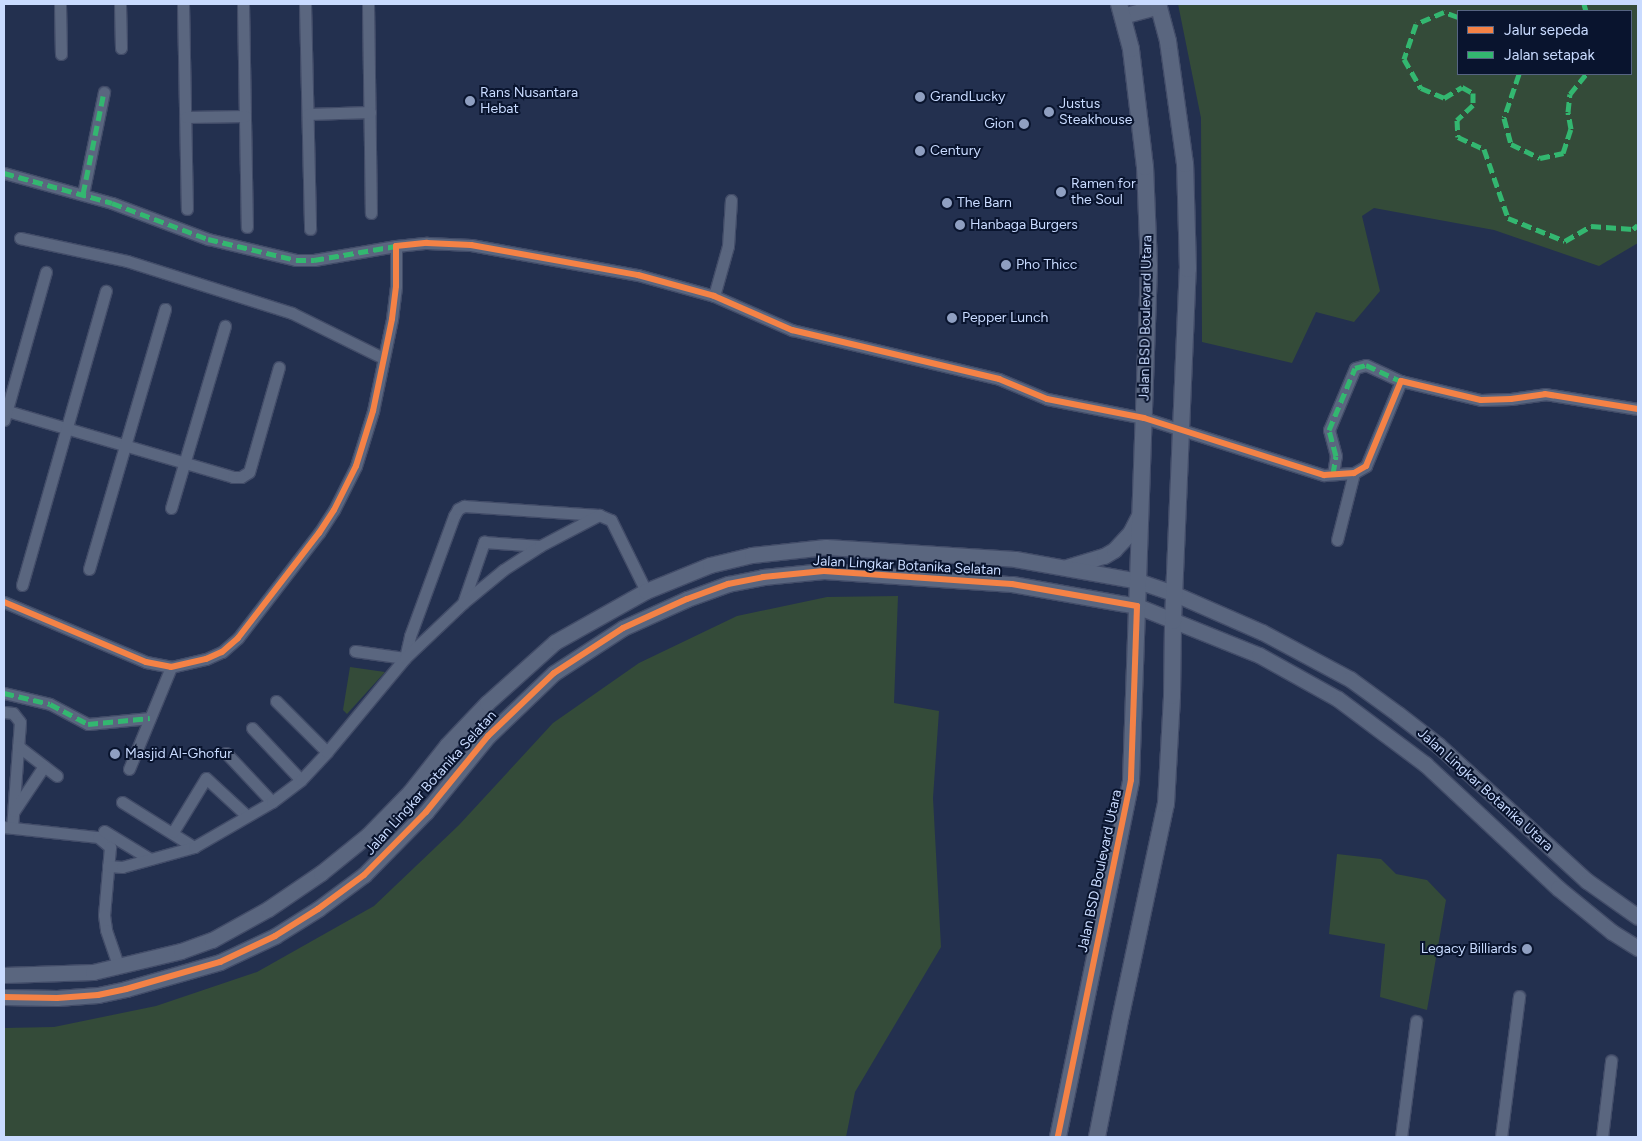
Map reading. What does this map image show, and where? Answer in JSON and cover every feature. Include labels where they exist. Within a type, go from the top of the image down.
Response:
[{"type":"main road","points":[[1097,1137],[1166,804],[1172,696],[1173,620],[1188,269],[1185,164],[1168,41],[1158,5]]},
{"type":"main road","name":"Jalan BSD Boulevard Utara","points":[[1058,1137],[1131,780],[1149,266],[1145,168],[1131,49],[1121,10]]},
{"type":"street","points":[[60,4],[61,54]]},
{"type":"street","points":[[120,4],[122,48]]},
{"type":"street","points":[[183,4],[187,209]]},
{"type":"street","points":[[243,4],[247,228]]},
{"type":"street","points":[[305,4],[310,229]]},
{"type":"street","points":[[368,4],[371,213]]},
{"type":"street","points":[[1121,10],[1158,5]]},
{"type":"street","points":[[84,194],[104,92]]},
{"type":"street","points":[[308,114],[370,112]]},
{"type":"street","points":[[186,117],[245,116]]},
{"type":"street","points":[[4,173],[84,194],[208,239],[296,260],[314,260],[427,242],[471,245],[638,275],[714,296],[792,330],[999,379],[1047,399],[1144,418],[1324,475],[1354,473],[1366,466],[1401,381]]},
{"type":"street","points":[[714,296],[728,246],[731,200]]},
{"type":"street","points":[[20,238],[127,261],[292,313],[383,358]]},
{"type":"street","points":[[4,602],[146,662],[171,667],[206,659],[222,652],[238,638],[319,533],[334,510],[356,466],[373,411],[393,310],[396,246]]},
{"type":"street","points":[[46,272],[5,413],[67,428],[233,477],[241,477],[249,472],[278,367]]},
{"type":"street","points":[[22,585],[106,291]]},
{"type":"street","points":[[89,569],[165,309]]},
{"type":"street","points":[[171,508],[224,326]]},
{"type":"street","points":[[1333,474],[1336,456],[1329,430],[1356,368],[1366,365],[1401,381],[1481,400],[1511,399],[1546,394],[1638,409]]},
{"type":"street","points":[[1337,540],[1354,473]]},
{"type":"street","points":[[405,658],[414,627],[458,509],[464,506],[599,514],[611,520],[646,591]]},
{"type":"street","points":[[1063,568],[1104,556],[1114,550],[1130,533],[1140,513]]},
{"type":"street","points":[[108,866],[122,867],[194,847],[272,802],[301,780],[327,752],[405,658],[463,603],[503,570],[540,546],[599,514]]},
{"type":"street","points":[[463,603],[484,542],[540,546]]},
{"type":"street","name":"Jalan Lingkar Botanika Selatan","points":[[4,975],[93,972],[119,967],[181,951],[212,940],[268,909],[321,873],[368,834],[410,792],[454,738],[486,703],[555,642],[646,591],[710,565],[752,555],[826,547],[1015,559],[1138,581]]},
{"type":"street","name":"Jalan Lingkar Botanika Selatan","points":[[4,998],[57,998],[98,995],[182,974],[220,962],[275,936],[318,909],[364,874],[426,812],[488,736],[554,673],[623,628],[686,598],[728,584],[763,576],[824,571],[1012,584],[1137,606],[1173,620]]},
{"type":"street","name":"Jalan Lingkar Botanika Utara","points":[[1138,581],[1175,594],[1269,636],[1350,679],[1438,745],[1587,881],[1638,917]]},
{"type":"street","name":"Jalan Lingkar Botanika Utara","points":[[1173,620],[1259,655],[1338,699],[1425,764],[1565,894],[1612,932],[1638,948]]},
{"type":"street","points":[[355,651],[405,658]]},
{"type":"street","points":[[129,769],[171,667]]},
{"type":"street","points":[[4,692],[50,704],[88,724],[150,718]]},
{"type":"street","points":[[276,701],[327,752]]},
{"type":"street","points":[[4,712],[13,713],[20,722],[13,812],[8,828],[98,837],[110,847],[104,915],[106,930],[119,967]]},
{"type":"street","points":[[252,728],[301,780]]},
{"type":"street","points":[[18,746],[57,776]]},
{"type":"street","points":[[226,752],[272,802]]},
{"type":"street","points":[[13,812],[44,766]]},
{"type":"street","points":[[174,832],[206,778],[247,816]]},
{"type":"street","points":[[410,792],[426,812]]},
{"type":"street","points":[[122,802],[174,832],[194,847]]},
{"type":"street","points":[[104,831],[150,859]]},
{"type":"street","points":[[212,940],[220,962]]},
{"type":"street","points":[[1502,1137],[1519,996]]},
{"type":"street","points":[[1401,1137],[1416,1021]]},
{"type":"street","points":[[1602,1137],[1611,1061]]},
{"type":"green space","points":[[1178,4],[1638,4],[1638,243],[1599,266],[1494,230],[1374,208],[1362,216],[1380,291],[1354,322],[1316,312],[1292,363],[1202,342],[1201,118]]},
{"type":"green space","points":[[898,596],[894,703],[939,711],[933,798],[941,947],[855,1092],[846,1137],[4,1137],[4,1028],[54,1027],[156,1006],[257,972],[374,906],[459,825],[553,723],[639,663],[737,616],[827,597]]},
{"type":"green space","points":[[350,667],[385,672],[347,714],[343,710]]},
{"type":"green space","points":[[1337,854],[1381,859],[1396,874],[1427,880],[1446,900],[1427,1010],[1380,997],[1385,944],[1329,934]]},
{"type":"marked path","points":[[1584,4],[1586,10]]},
{"type":"marked path","points":[[1457,17],[1444,12],[1416,24],[1404,59],[1421,88],[1444,98],[1462,87],[1473,93],[1473,105],[1457,120],[1458,137],[1484,149],[1508,218],[1565,241],[1591,226],[1633,229],[1638,225]]},
{"type":"marked path","points":[[1519,75],[1504,118],[1511,144],[1540,158],[1563,153],[1571,129],[1568,112],[1570,94],[1585,75]]},
{"type":"marked path","points":[[83,194],[104,92]]},
{"type":"marked path","points":[[4,173],[112,203],[208,239],[296,260],[314,260],[396,246]]},
{"type":"marked path","points":[[1333,474],[1336,456],[1329,430],[1355,368],[1366,365],[1401,381]]},
{"type":"marked path","points":[[4,693],[50,704],[88,724],[150,718]]},
{"type":"cycle path","points":[[4,602],[146,662],[171,667],[206,659],[222,652],[238,638],[319,533],[334,510],[356,466],[373,411],[392,319],[396,286],[396,246],[427,243],[471,245],[638,275],[714,296],[792,330],[999,379],[1047,399],[1144,418],[1324,475],[1354,473],[1366,466],[1401,381],[1481,400],[1511,399],[1545,394],[1638,409]]},
{"type":"cycle path","points":[[4,997],[57,998],[98,995],[126,989],[220,962],[275,936],[318,909],[364,875],[426,812],[488,736],[554,673],[623,628],[687,599],[728,584],[763,577],[824,571],[1012,584],[1137,606],[1131,780],[1058,1137]]},
{"type":"place","name":"GrandLucky","points":[[920,97]]},
{"type":"place","name":"Rans Nusantara Hebat","points":[[470,101]]},
{"type":"place","name":"Justus Steakhouse","points":[[1049,112]]},
{"type":"place","name":"Gion","points":[[1024,124]]},
{"type":"place","name":"Century","points":[[920,151]]},
{"type":"place","name":"Ramen for the Soul","points":[[1061,192]]},
{"type":"place","name":"The Barn","points":[[947,203]]},
{"type":"place","name":"Hanbaga Burgers","points":[[960,225]]},
{"type":"place","name":"Pho Thicc","points":[[1006,265]]},
{"type":"place","name":"Pepper Lunch","points":[[952,318]]},
{"type":"place","name":"Masjid Al-Ghofur","points":[[115,754]]},
{"type":"place","name":"Legacy Billiards","points":[[1527,949]]}]
